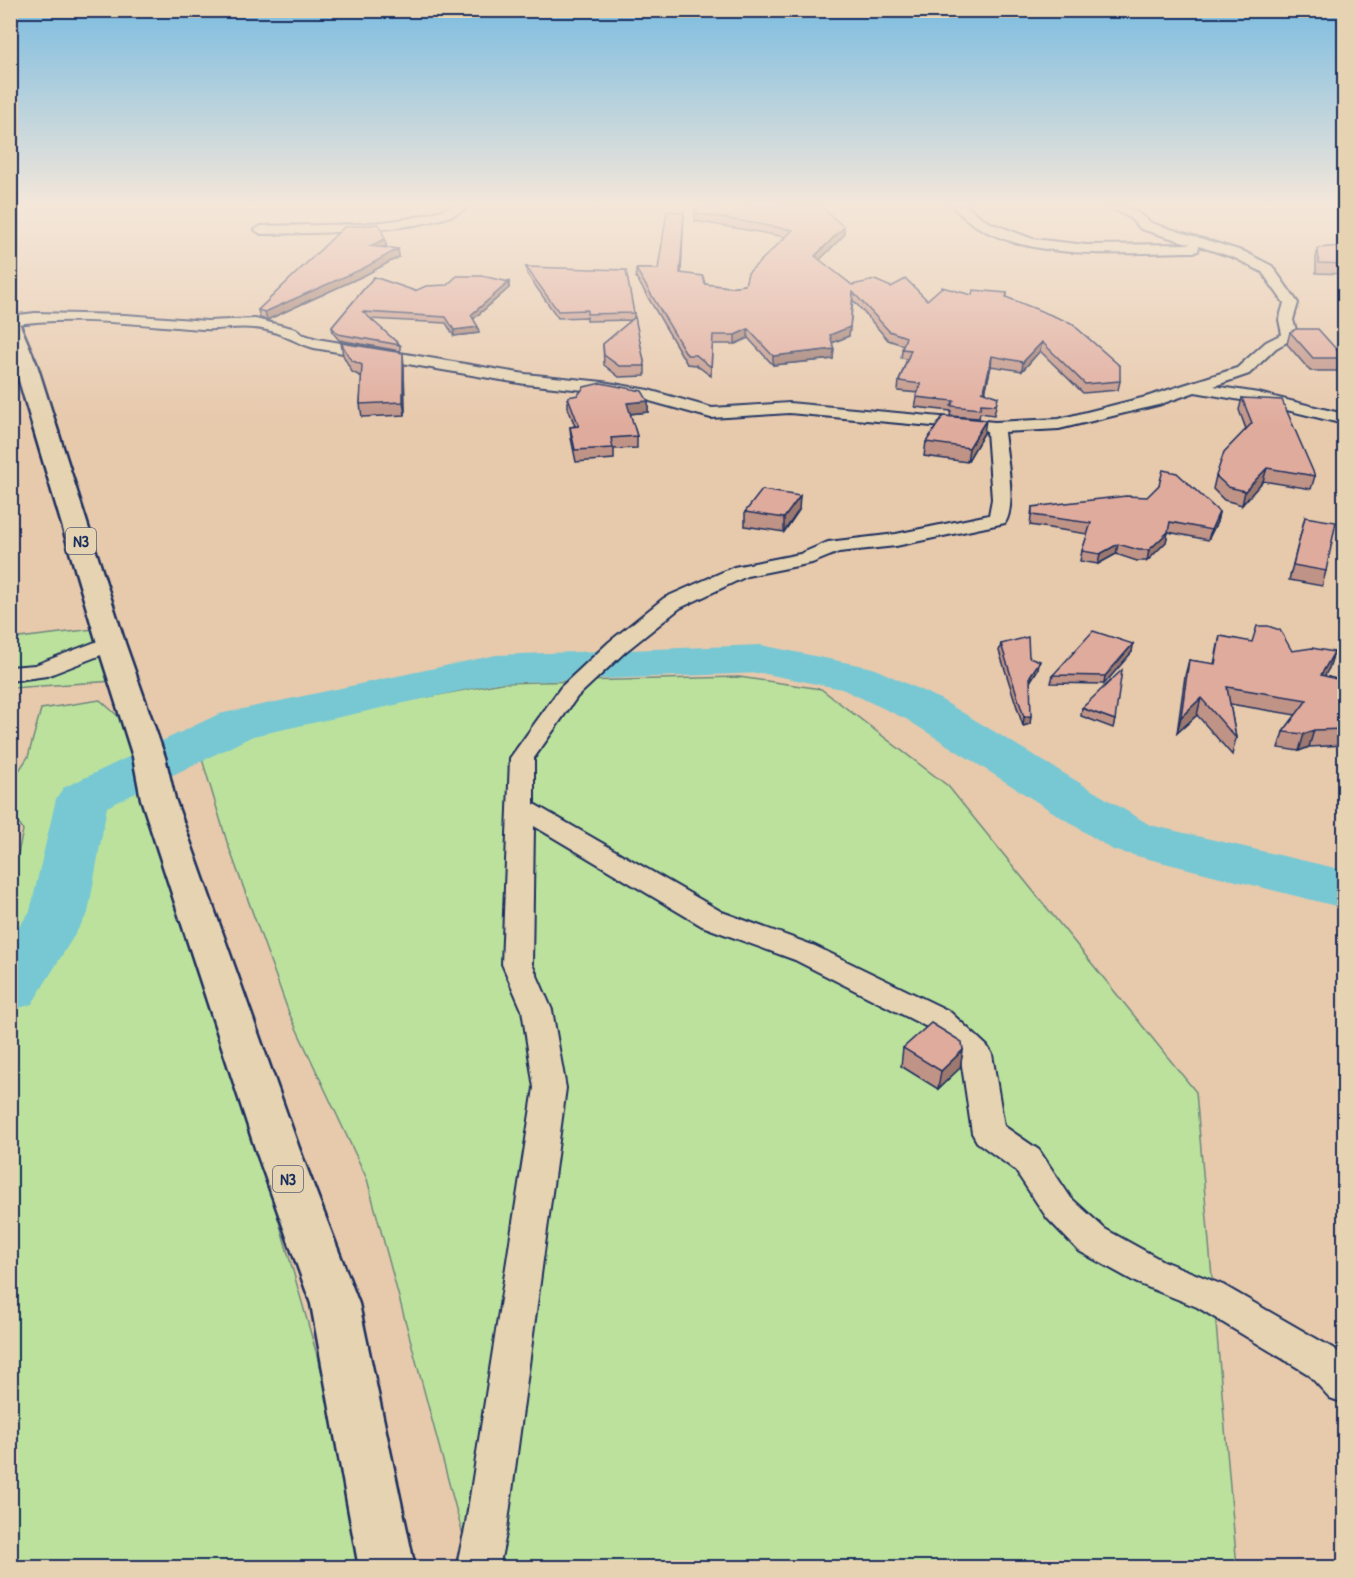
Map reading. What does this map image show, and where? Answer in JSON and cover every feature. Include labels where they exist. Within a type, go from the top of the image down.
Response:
[{"type":"highway","name":"N3","points":[[10,323],[27,365],[111,643],[149,757],[158,800],[277,1148],[335,1304],[387,1568]]},
{"type":"street","points":[[10,323],[35,317],[125,319],[207,325],[255,323],[291,332],[296,337],[314,343],[525,379],[603,387],[648,395],[711,413],[789,408],[995,427],[1059,424],[1152,401],[1242,371],[1271,345],[1290,336],[1286,320],[1291,303],[1274,279]]},
{"type":"street","points":[[1194,387],[1258,398],[1344,419]]},
{"type":"street","points":[[477,1568],[486,1529],[550,1088],[537,1010],[518,964],[522,758],[569,692],[617,647],[672,603],[741,571],[805,559],[835,546],[896,540],[998,519],[1001,499],[995,427]]},
{"type":"street","points":[[10,674],[39,671],[111,643]]},
{"type":"street","points":[[521,808],[712,919],[806,953],[938,1020],[976,1054],[989,1133],[1028,1160],[1059,1208],[1092,1240],[1150,1272],[1210,1296],[1322,1362],[1344,1385]]},
{"type":"green space","points":[[102,628],[114,681],[11,688],[11,639]]},
{"type":"green space","points":[[739,677],[821,689],[948,786],[1196,1092],[1237,1567],[465,1567],[463,1535],[367,1179],[289,1013],[227,842],[202,759],[265,728],[501,683]]},
{"type":"green space","points":[[100,700],[157,751],[266,1176],[340,1436],[360,1567],[11,1567],[10,865],[18,854],[23,830],[11,813],[10,784],[28,757],[41,709]]},
{"type":"building","points":[[290,279],[340,279],[265,312],[258,310]]},
{"type":"building","points":[[373,279],[415,291],[426,286],[447,285],[454,279],[494,279],[509,282],[471,315],[478,327],[454,330],[446,317],[363,312],[400,345],[338,334],[332,327]]},
{"type":"building","points":[[534,279],[628,279],[634,313],[587,314],[587,310],[558,311]]},
{"type":"building","points":[[642,279],[704,279],[705,284],[729,287],[745,285],[747,279],[844,279],[852,285],[875,280],[891,287],[906,279],[927,300],[942,287],[972,295],[973,290],[1007,293],[1006,297],[1071,323],[1120,366],[1120,381],[1085,384],[1042,342],[1023,362],[992,356],[984,391],[981,391],[998,397],[996,405],[981,404],[980,409],[951,406],[954,401],[916,397],[921,384],[899,381],[911,350],[902,349],[906,337],[889,331],[853,292],[850,327],[830,335],[834,349],[773,356],[748,329],[735,335],[713,335],[711,367],[696,355],[687,355]]},
{"type":"building","points":[[635,317],[645,366],[619,366],[604,355],[603,344]]},
{"type":"building","points":[[1296,329],[1318,329],[1344,358],[1313,358],[1290,332]]},
{"type":"building","points":[[341,343],[403,353],[403,402],[360,404],[362,365],[351,360]]},
{"type":"building","points":[[601,383],[642,391],[648,401],[627,403],[637,436],[611,438],[613,448],[575,450],[570,427],[579,426],[568,397],[578,395],[584,387]]},
{"type":"building","points":[[1242,398],[1282,400],[1315,476],[1267,468],[1245,491],[1228,487],[1216,476],[1224,452],[1252,423]]},
{"type":"building","points":[[943,416],[986,420],[969,448],[926,442]]},
{"type":"building","points":[[1163,470],[1177,473],[1219,512],[1211,530],[1170,522],[1168,532],[1149,550],[1139,550],[1118,544],[1100,554],[1082,551],[1091,523],[1032,515],[1032,507],[1126,496],[1147,497],[1159,485]]},
{"type":"building","points":[[762,490],[800,496],[784,518],[745,512]]},
{"type":"building","points":[[1305,517],[1336,522],[1326,571],[1293,565]]},
{"type":"building","points":[[1257,626],[1268,626],[1280,630],[1292,651],[1312,648],[1334,652],[1321,675],[1344,681],[1344,729],[1314,730],[1304,734],[1283,732],[1307,700],[1227,687],[1236,738],[1201,698],[1181,717],[1189,660],[1215,664],[1220,636],[1252,642]]},
{"type":"building","points":[[1093,631],[1133,644],[1105,676],[1053,675]]},
{"type":"building","points":[[1028,637],[1029,657],[1040,661],[1030,676],[1031,716],[1024,717],[1001,644]]},
{"type":"building","points":[[1122,670],[1115,720],[1082,708]]},
{"type":"building","points":[[931,1023],[962,1042],[963,1050],[941,1071],[903,1048]]},
{"type":"waterway","points":[[10,989],[59,913],[82,799],[237,725],[496,669],[761,659],[856,678],[923,709],[1132,838],[1344,889]]}]
